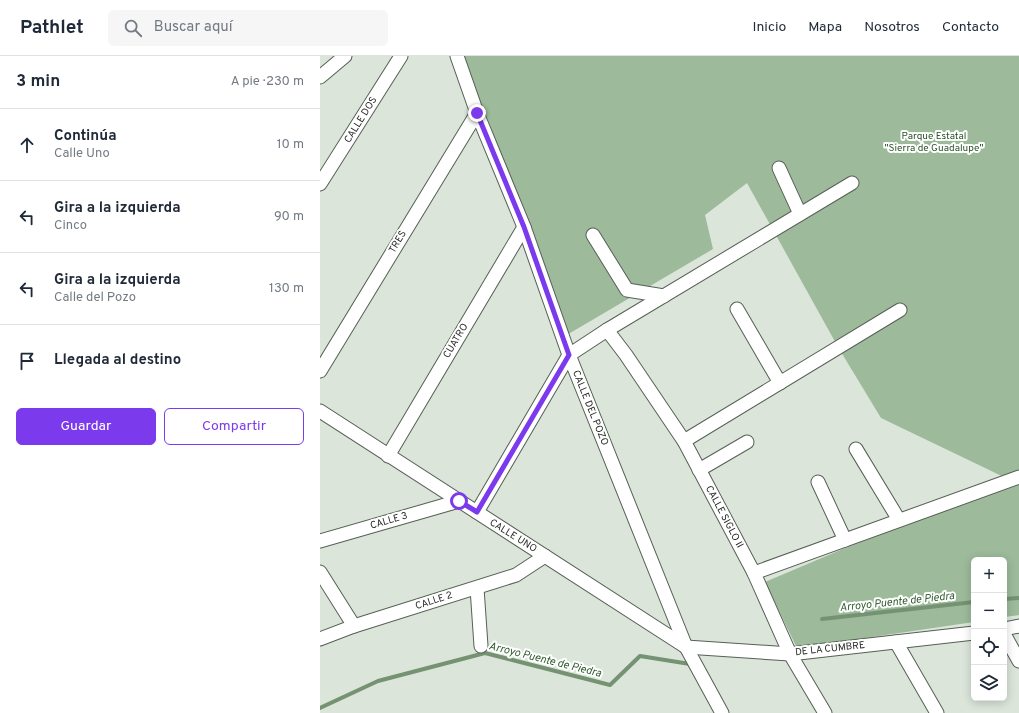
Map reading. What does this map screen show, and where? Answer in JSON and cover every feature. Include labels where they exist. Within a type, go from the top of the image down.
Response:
[{"type":"street","points":[[320,77],[345,56]]},
{"type":"street","name":"CALLE DOS","points":[[320,184],[401,56]]},
{"type":"street","name":"CALLE DEL POZO","points":[[457,56],[477,113],[524,227],[569,355],[686,646],[722,713]]},
{"type":"street","name":"TRES","points":[[320,371],[477,113]]},
{"type":"street","points":[[779,168],[800,214]]},
{"type":"street","points":[[477,512],[569,355],[607,330],[852,183]]},
{"type":"street","name":"CUATRO","points":[[388,456],[524,227]]},
{"type":"street","points":[[593,235],[627,290],[664,296]]},
{"type":"street","points":[[737,309],[780,383]]},
{"type":"street","points":[[684,442],[900,310]]},
{"type":"street","name":"CALLE SIGLO II","points":[[607,330],[626,355],[684,442],[754,573],[790,654],[825,713]]},
{"type":"street","name":"CALLE UNO","points":[[320,411],[686,646]]},
{"type":"street","points":[[699,470],[747,442]]},
{"type":"street","points":[[856,449],[899,520]]},
{"type":"street","points":[[754,573],[1019,477]]},
{"type":"street","points":[[818,482],[845,540]]},
{"type":"street","name":"CALLE 3","points":[[320,541],[459,501]]},
{"type":"street","name":"CALLE 2","points":[[320,639],[354,626],[516,575],[545,556]]},
{"type":"street","points":[[320,572],[354,626]]},
{"type":"street","points":[[477,588],[481,646]]},
{"type":"street","points":[[1007,628],[1019,626]]},
{"type":"street","name":"DE LA CUMBRE","points":[[686,646],[790,654],[971,633]]},
{"type":"street","points":[[1007,639],[1019,661]]},
{"type":"street","points":[[896,642],[937,713]]},
{"type":"green space","name":"Parque Estatal \"Sierra de Guadalupe\"","points":[[462,56],[1019,56],[1019,615],[1007,617],[1007,557],[971,557],[971,622],[797,648],[765,582],[1008,479],[881,418],[838,347],[747,183],[705,215],[713,249],[565,336],[491,128]]},
{"type":"waterway","name":"Arroyo Puente de Piedra","points":[[1007,599],[1019,598]]},
{"type":"waterway","name":"Arroyo Puente de Piedra","points":[[822,619],[971,602]]},
{"type":"waterway","name":"Arroyo Puente de Piedra","points":[[320,708],[378,681],[485,653],[610,685],[640,656],[690,664]]},
{"type":"route","points":[[459,501],[477,512],[569,355],[524,227],[477,113]]}]
